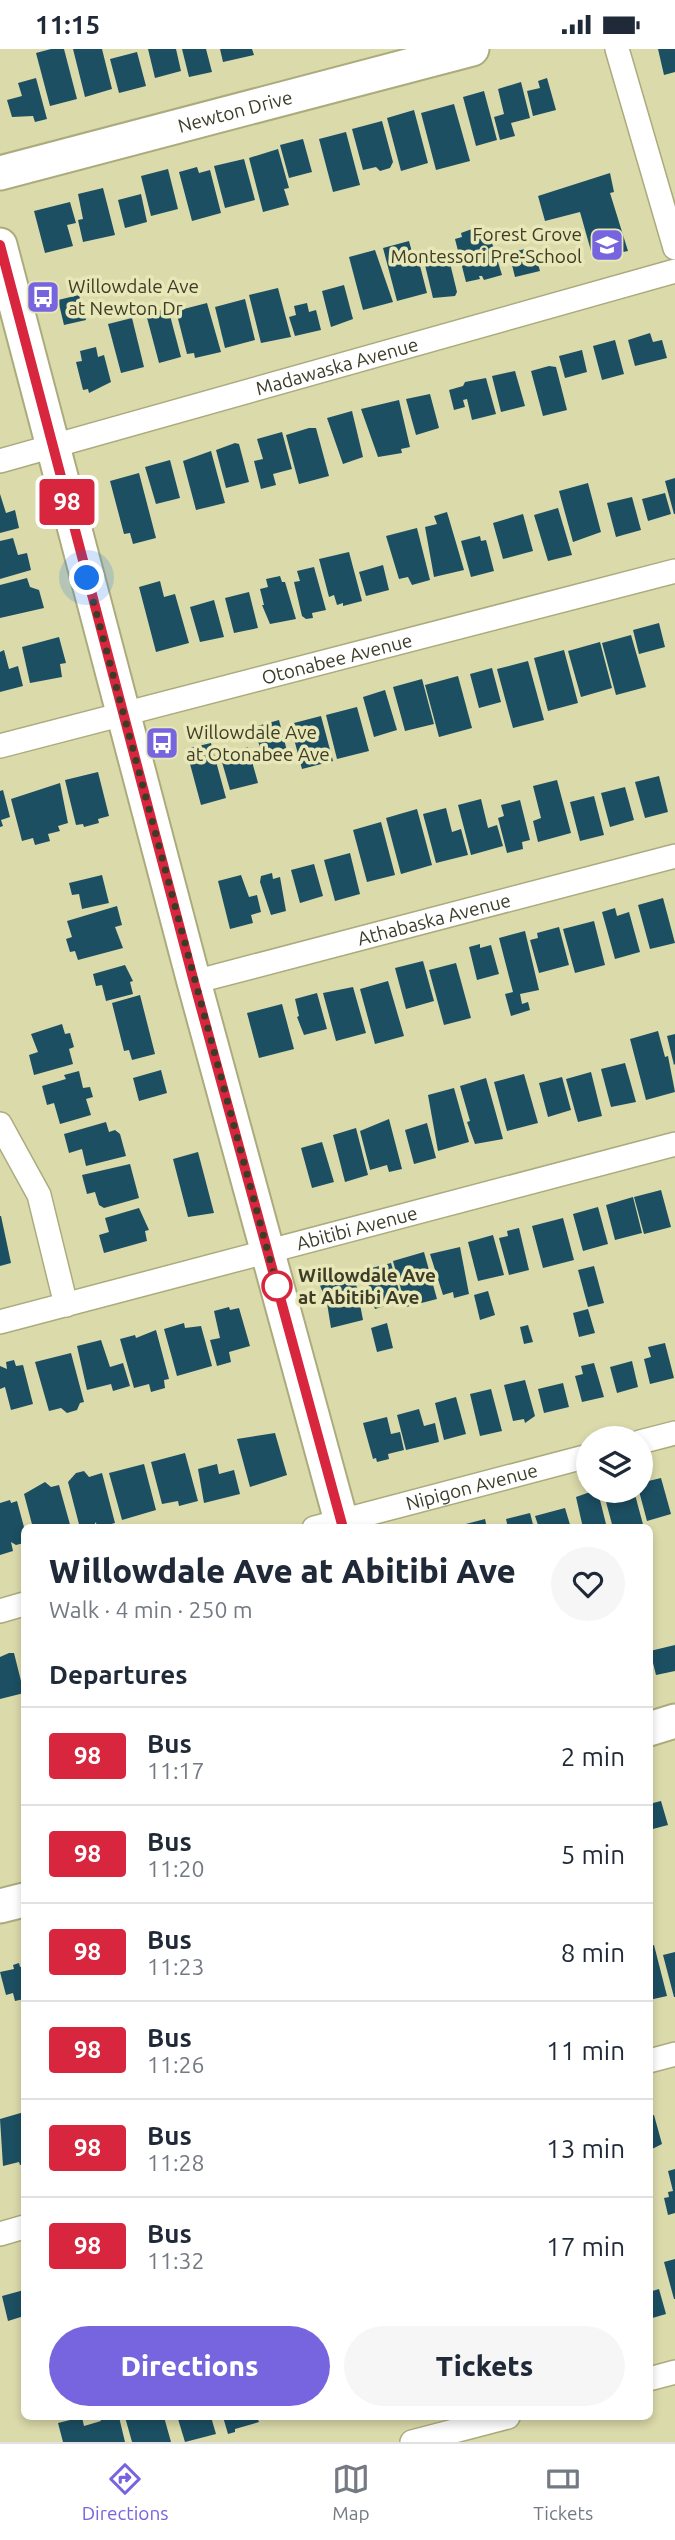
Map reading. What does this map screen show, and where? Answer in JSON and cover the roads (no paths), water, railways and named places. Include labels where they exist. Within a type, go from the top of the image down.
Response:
[{"type":"street","name":"Newton Drive","points":[[0,173],[472,49]]},
{"type":"street","points":[[617,49],[675,248]]},
{"type":"street","points":[[0,245],[267,1252],[333,1524]]},
{"type":"street","name":"Madawaska Avenue","points":[[0,461],[675,271]]},
{"type":"street","name":"Otonabee Avenue","points":[[0,746],[675,571]]},
{"type":"street","name":"Athabaska Avenue","points":[[194,982],[675,856]]},
{"type":"street","points":[[0,1124],[39,1195],[66,1305]]},
{"type":"street","name":"Abitibi Avenue","points":[[0,1322],[675,1145]]},
{"type":"street","points":[[653,1439],[675,1433]]},
{"type":"street","name":"Nipigon Avenue","points":[[337,1524],[576,1459]]},
{"type":"street","points":[[0,1611],[21,1605]]},
{"type":"street","points":[[653,1727],[675,1721]]},
{"type":"street","points":[[0,1906],[21,1900]]},
{"type":"street","points":[[653,2060],[675,2054]]},
{"type":"street","points":[[0,2234],[21,2228]]},
{"type":"street","points":[[653,2378],[675,2372]]},
{"type":"street","points":[[412,2442],[498,2420]]},
{"type":"place","name":"Forest Grove Montessori Pre-School","points":[[607,245]]},
{"type":"place","name":"Willowdale Ave at Newton Dr","points":[[43,297]]},
{"type":"place","name":"Willowdale Ave at Otonabee Ave","points":[[162,743]]},
{"type":"place","name":"Willowdale Ave at Abitibi Ave","points":[[277,1286]]}]
